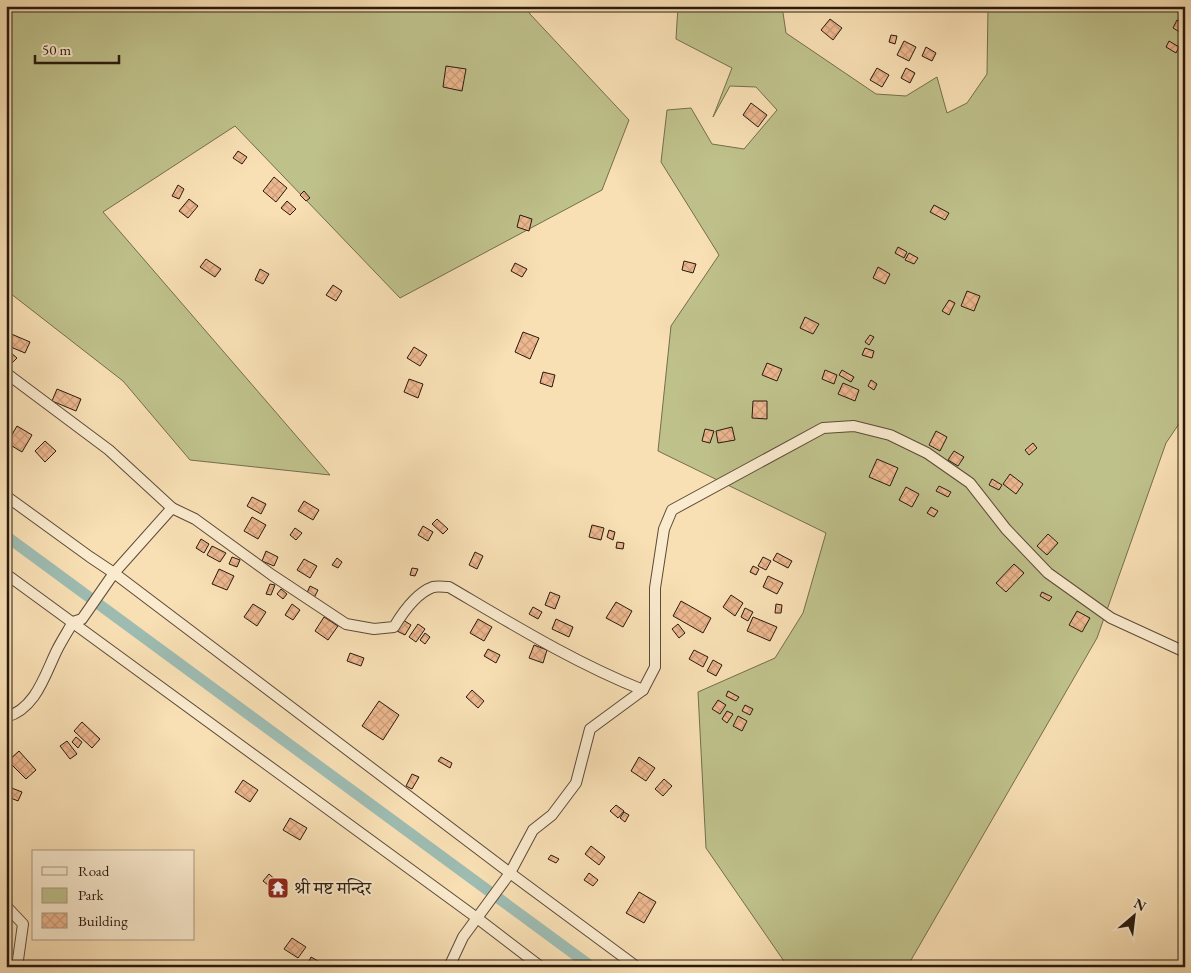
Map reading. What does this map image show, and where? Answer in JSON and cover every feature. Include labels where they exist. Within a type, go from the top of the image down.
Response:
[{"type":"street","points":[[6,373],[109,450],[172,508],[195,519],[280,580],[346,624],[374,629],[394,627],[404,612],[422,593],[434,587],[449,587],[536,637],[615,679],[643,690]]},
{"type":"street","points":[[449,967],[463,937],[507,875],[533,830],[552,815],[576,783],[590,729],[643,690],[655,667],[655,588],[664,529],[672,510],[823,428],[854,426],[890,436],[927,453],[970,483],[1006,530],[1048,572],[1111,618],[1185,652]]},
{"type":"street","points":[[6,496],[90,557],[114,572],[507,875],[637,967]]},
{"type":"street","points":[[6,717],[28,704],[40,689],[58,648],[108,584],[114,572],[172,508]]},
{"type":"street","points":[[6,574],[78,621],[479,915],[541,967]]},
{"type":"street","points":[[6,906],[23,924],[17,967]]},
{"type":"green space","points":[[6,6],[331,6],[333,8],[336,6],[526,6],[530,14],[629,120],[602,190],[400,298],[235,126],[103,212],[330,475],[190,460],[123,381],[6,290]]},
{"type":"green space","points":[[678,6],[782,6],[786,33],[876,94],[906,96],[937,77],[947,113],[967,103],[987,74],[988,6],[1185,6],[1185,415],[1166,443],[1097,638],[907,967],[788,967],[706,848],[698,692],[775,658],[803,613],[826,533],[658,451],[671,326],[719,255],[661,162],[667,110],[691,108],[712,144],[744,149],[777,110],[756,87],[730,86],[713,117],[732,68],[676,39]]},
{"type":"building","points":[[830,19],[842,28],[833,40],[821,30]]},
{"type":"building","points":[[1177,20],[1185,24],[1185,35],[1173,28]]},
{"type":"building","points":[[891,35],[897,36],[895,44],[889,42]]},
{"type":"building","points":[[904,41],[916,47],[909,61],[897,55]]},
{"type":"building","points":[[1169,41],[1179,47],[1176,53],[1166,47]]},
{"type":"building","points":[[926,47],[936,53],[932,61],[922,56]]},
{"type":"building","points":[[446,66],[466,69],[462,91],[443,87]]},
{"type":"building","points":[[877,68],[889,75],[882,87],[870,80]]},
{"type":"building","points":[[906,68],[915,73],[910,83],[901,78]]},
{"type":"building","points":[[751,103],[767,115],[758,127],[743,115]]},
{"type":"building","points":[[238,151],[247,157],[242,164],[233,158]]},
{"type":"building","points":[[274,177],[287,188],[276,202],[263,191]]},
{"type":"building","points":[[178,185],[184,189],[179,199],[172,196]]},
{"type":"building","points":[[304,191],[310,198],[306,201],[300,195]]},
{"type":"building","points":[[189,199],[198,206],[188,218],[179,211]]},
{"type":"building","points":[[287,201],[296,209],[290,215],[281,208]]},
{"type":"building","points":[[934,205],[949,213],[945,220],[930,212]]},
{"type":"building","points":[[520,215],[532,219],[529,231],[517,227]]},
{"type":"building","points":[[898,247],[907,252],[904,258],[895,253]]},
{"type":"building","points":[[909,253],[918,258],[914,264],[905,260]]},
{"type":"building","points":[[206,259],[221,269],[215,277],[200,267]]},
{"type":"building","points":[[684,261],[696,264],[693,273],[682,270]]},
{"type":"building","points":[[515,263],[527,269],[522,277],[511,271]]},
{"type":"building","points":[[878,267],[890,274],[885,284],[873,278]]},
{"type":"building","points":[[260,269],[269,274],[263,284],[255,280]]},
{"type":"building","points":[[333,285],[342,291],[336,301],[326,295]]},
{"type":"building","points":[[967,291],[980,296],[974,311],[961,306]]},
{"type":"building","points":[[949,300],[955,303],[949,315],[942,311]]},
{"type":"building","points":[[805,317],[819,324],[813,334],[800,328]]},
{"type":"building","points":[[523,332],[539,338],[530,359],[515,352]]},
{"type":"building","points":[[9,333],[30,342],[25,353],[6,345]]},
{"type":"building","points":[[870,335],[874,337],[869,345],[865,342]]},
{"type":"building","points":[[414,347],[427,355],[420,366],[407,358]]},
{"type":"building","points":[[865,348],[874,351],[872,358],[862,355]]},
{"type":"building","points":[[10,352],[17,358],[11,364],[6,360],[6,356]]},
{"type":"building","points":[[767,363],[782,369],[777,381],[762,375]]},
{"type":"building","points":[[825,370],[837,375],[834,384],[822,379]]},
{"type":"building","points":[[842,370],[854,377],[851,382],[839,375]]},
{"type":"building","points":[[543,372],[555,375],[552,387],[540,383]]},
{"type":"building","points":[[409,379],[423,384],[418,398],[404,392]]},
{"type":"building","points":[[871,380],[877,384],[874,390],[868,386]]},
{"type":"building","points":[[843,383],[859,390],[855,401],[838,394]]},
{"type":"building","points":[[57,389],[81,399],[76,411],[52,401]]},
{"type":"building","points":[[753,401],[767,401],[767,419],[752,418]]},
{"type":"building","points":[[17,426],[32,435],[22,452],[7,443]]},
{"type":"building","points":[[732,427],[735,440],[718,443],[716,431]]},
{"type":"building","points":[[705,429],[714,431],[710,443],[702,441]]},
{"type":"building","points":[[936,431],[947,437],[940,451],[929,445]]},
{"type":"building","points":[[45,441],[56,451],[45,462],[35,451]]},
{"type":"building","points":[[1033,443],[1037,448],[1029,455],[1025,450]]},
{"type":"building","points":[[954,451],[964,457],[958,466],[948,460]]},
{"type":"building","points":[[877,459],[898,468],[890,486],[869,477]]},
{"type":"building","points":[[1010,474],[1023,484],[1016,494],[1003,484]]},
{"type":"building","points":[[992,479],[1002,485],[999,490],[989,485]]},
{"type":"building","points":[[939,486],[951,492],[948,497],[936,491]]},
{"type":"building","points":[[906,487],[919,494],[912,507],[899,500]]},
{"type":"building","points":[[252,497],[266,504],[261,514],[247,506]]},
{"type":"building","points":[[304,501],[319,510],[313,520],[298,511]]},
{"type":"building","points":[[931,507],[938,511],[934,517],[927,513]]},
{"type":"building","points":[[252,517],[266,525],[258,539],[244,531]]},
{"type":"building","points":[[437,519],[448,529],[443,534],[432,524]]},
{"type":"building","points":[[592,525],[604,528],[601,540],[589,537]]},
{"type":"building","points":[[423,526],[433,532],[428,541],[418,535]]},
{"type":"building","points":[[295,528],[302,533],[296,540],[290,535]]},
{"type":"building","points":[[609,530],[615,532],[613,540],[607,537]]},
{"type":"building","points":[[1048,534],[1058,543],[1047,555],[1037,546]]},
{"type":"building","points":[[201,539],[209,544],[204,553],[196,548]]},
{"type":"building","points":[[617,542],[624,543],[623,549],[616,548]]},
{"type":"building","points":[[212,546],[226,553],[220,562],[207,555]]},
{"type":"building","points":[[266,551],[278,557],[274,566],[262,561]]},
{"type":"building","points":[[475,552],[483,556],[477,569],[469,565]]},
{"type":"building","points":[[777,553],[792,561],[788,568],[773,560]]},
{"type":"building","points":[[232,557],[240,560],[237,567],[229,564]]},
{"type":"building","points":[[763,557],[771,561],[766,570],[758,566]]},
{"type":"building","points":[[337,558],[342,562],[338,568],[332,565]]},
{"type":"building","points":[[304,559],[317,566],[310,578],[297,570]]},
{"type":"building","points":[[1014,564],[1024,573],[1006,592],[996,583]]},
{"type":"building","points":[[753,566],[759,569],[756,575],[750,572]]},
{"type":"building","points":[[412,568],[418,569],[415,576],[410,575]]},
{"type":"building","points":[[219,569],[234,576],[227,590],[212,584]]},
{"type":"building","points":[[768,576],[783,583],[777,594],[763,587]]},
{"type":"building","points":[[270,584],[275,585],[271,595],[266,594]]},
{"type":"building","points":[[310,586],[318,590],[314,598],[306,595]]},
{"type":"building","points":[[281,589],[287,594],[283,599],[277,594]]},
{"type":"building","points":[[550,592],[560,596],[555,609],[545,605]]},
{"type":"building","points":[[1042,592],[1052,597],[1049,601],[1040,596]]},
{"type":"building","points":[[731,595],[743,603],[735,616],[723,607]]},
{"type":"building","points":[[681,601],[711,618],[703,633],[673,616]]},
{"type":"building","points":[[616,602],[632,611],[623,627],[606,618]]},
{"type":"building","points":[[253,604],[266,612],[257,626],[244,617]]},
{"type":"building","points":[[292,604],[300,610],[293,620],[285,615]]},
{"type":"building","points":[[776,604],[782,605],[781,613],[775,613]]},
{"type":"building","points":[[533,607],[542,612],[538,619],[529,614]]},
{"type":"building","points":[[745,608],[753,612],[748,621],[741,617]]},
{"type":"building","points":[[1077,611],[1090,618],[1082,632],[1069,625]]},
{"type":"building","points":[[324,617],[338,626],[328,640],[315,631]]},
{"type":"building","points":[[753,617],[777,627],[770,641],[747,631]]},
{"type":"building","points":[[478,619],[492,627],[484,641],[470,633]]},
{"type":"building","points":[[556,619],[573,627],[569,637],[552,629]]},
{"type":"building","points":[[403,620],[411,625],[405,635],[397,631]]},
{"type":"building","points":[[418,624],[425,629],[416,642],[409,637]]},
{"type":"building","points":[[678,624],[685,633],[679,638],[672,629]]},
{"type":"building","points":[[425,633],[430,637],[425,644],[420,640]]},
{"type":"building","points":[[534,645],[547,650],[543,663],[529,658]]},
{"type":"building","points":[[488,649],[500,655],[496,663],[484,656]]},
{"type":"building","points":[[694,650],[708,657],[703,667],[689,659]]},
{"type":"building","points":[[350,653],[364,658],[361,666],[347,661]]},
{"type":"building","points":[[713,660],[722,665],[716,676],[707,671]]},
{"type":"building","points":[[472,690],[484,701],[478,708],[466,697]]},
{"type":"building","points":[[728,691],[739,697],[736,701],[726,696]]},
{"type":"building","points":[[718,700],[726,705],[720,714],[712,709]]},
{"type":"building","points":[[379,701],[399,715],[383,740],[362,726]]},
{"type":"building","points":[[745,705],[753,709],[750,715],[742,711]]},
{"type":"building","points":[[727,711],[733,714],[727,723],[722,719]]},
{"type":"building","points":[[738,716],[747,721],[742,731],[733,726]]},
{"type":"building","points":[[82,722],[100,739],[92,748],[74,731]]},
{"type":"building","points":[[76,737],[82,742],[78,748],[72,742]]},
{"type":"building","points":[[67,741],[77,754],[70,759],[60,746]]},
{"type":"building","points":[[19,751],[36,770],[26,779],[8,761]]},
{"type":"building","points":[[441,757],[452,763],[450,768],[438,761]]},
{"type":"building","points":[[639,757],[655,768],[646,781],[631,771]]},
{"type":"building","points":[[412,774],[419,777],[412,789],[406,786]]},
{"type":"building","points":[[664,779],[672,786],[663,796],[655,789]]},
{"type":"building","points":[[243,780],[258,790],[250,802],[235,792]]},
{"type":"building","points":[[9,787],[22,792],[18,801],[6,796]]},
{"type":"building","points":[[616,805],[624,811],[618,818],[610,811]]},
{"type":"building","points":[[624,812],[629,815],[625,822],[620,818]]},
{"type":"building","points":[[290,818],[307,828],[300,840],[283,830]]},
{"type":"building","points":[[591,846],[605,857],[599,865],[585,854]]},
{"type":"building","points":[[551,855],[559,859],[556,863],[548,859]]},
{"type":"building","points":[[589,873],[598,880],[593,886],[584,880]]},
{"type":"building","points":[[269,874],[279,883],[273,889],[263,881]]},
{"type":"building","points":[[639,892],[656,902],[644,923],[626,913]]},
{"type":"building","points":[[292,938],[306,947],[298,958],[284,949]]},
{"type":"building","points":[[311,957],[320,962],[318,967],[306,967]]},
{"type":"waterway","points":[[6,536],[592,967]]},
{"type":"place","name":"श्री मष्ट मन्दिर","points":[[278,888]]}]
